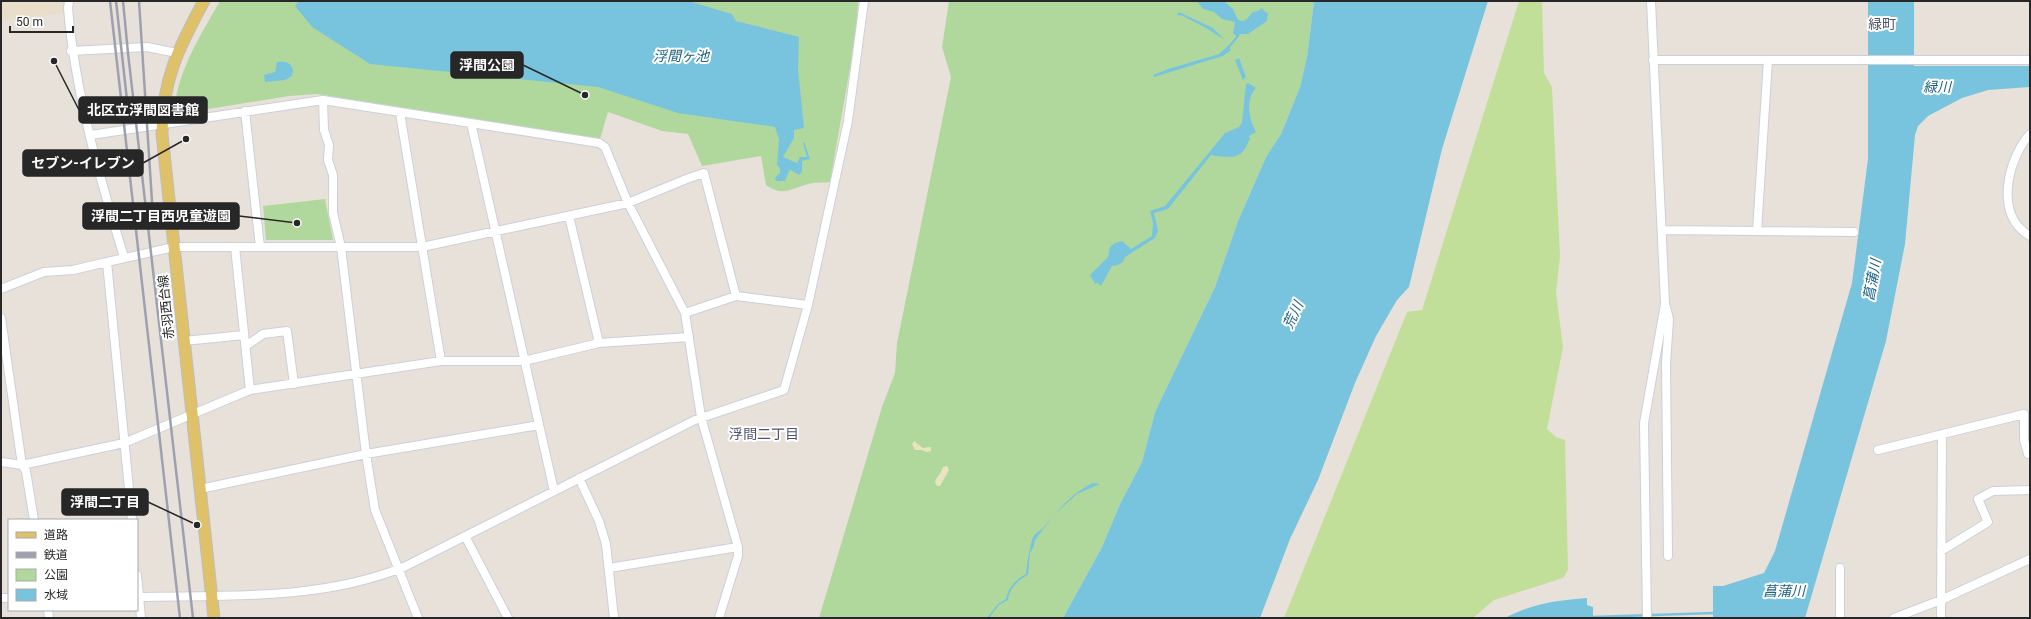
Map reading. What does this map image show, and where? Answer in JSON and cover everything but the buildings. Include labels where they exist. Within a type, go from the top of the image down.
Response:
[{"type":"main road","name":"赤羽西台線","points":[[204,1],[176,53],[167,82],[162,123],[214,618]]},
{"type":"street","points":[[69,1],[68,8],[71,51],[106,199],[124,257]]},
{"type":"street","points":[[141,618],[138,596],[279,594],[309,591],[354,582],[398,569],[701,417],[784,390],[808,306],[848,121],[864,1]]},
{"type":"street","points":[[1647,616],[1644,423],[1665,304],[1651,1]]},
{"type":"street","points":[[71,51],[147,47],[176,53]]},
{"type":"street","points":[[1653,60],[2030,60]]},
{"type":"street","points":[[1758,231],[1768,60]]},
{"type":"street","points":[[91,135],[162,123],[323,100],[598,143],[605,147],[628,203],[685,313],[701,417],[738,547],[738,556],[719,618]]},
{"type":"street","points":[[323,100],[324,130],[328,145],[328,160],[332,175],[333,214],[341,247],[366,454],[376,510],[418,618]]},
{"type":"street","points":[[245,111],[260,247]]},
{"type":"street","points":[[400,113],[441,360]]},
{"type":"street","points":[[471,124],[554,491]]},
{"type":"street","points":[[2030,134],[2014,160],[2009,184],[2008,207],[2012,219],[2017,226],[2030,236]]},
{"type":"street","points":[[1,289],[44,272],[73,270],[124,257],[174,247],[422,247],[628,203],[704,173],[736,296]]},
{"type":"street","points":[[569,216],[599,343]]},
{"type":"street","points":[[1662,230],[1854,232]]},
{"type":"street","points":[[235,247],[250,390]]},
{"type":"street","points":[[107,262],[132,519]]},
{"type":"street","points":[[685,313],[736,296],[808,306]]},
{"type":"street","points":[[1665,304],[1669,319],[1666,364],[1668,556]]},
{"type":"street","points":[[1,318],[22,465],[26,471],[34,519]]},
{"type":"street","points":[[246,346],[263,334],[287,331],[294,384]]},
{"type":"street","points":[[184,341],[244,335]]},
{"type":"street","points":[[1,462],[22,465],[124,443],[250,390],[441,360],[524,361],[599,343],[689,337]]},
{"type":"street","points":[[1878,450],[2024,414],[2024,440],[2028,454],[2030,453]]},
{"type":"street","points":[[200,489],[366,454],[539,425]]},
{"type":"street","points":[[1941,618],[1942,434]]},
{"type":"street","points":[[579,478],[603,532],[609,568],[614,618]]},
{"type":"street","points":[[1941,551],[1988,522],[1978,499],[1993,491],[2030,490]]},
{"type":"street","points":[[465,536],[508,618]]},
{"type":"street","points":[[609,568],[738,547]]},
{"type":"street","points":[[1894,618],[1941,600],[2030,559]]},
{"type":"street","points":[[1840,568],[1840,618]]},
{"type":"shaded area","points":[[1,1],[65,1],[65,13],[1,20]]},
{"type":"green space","points":[[220,1],[858,1],[856,34],[830,182],[811,183],[787,191],[777,191],[766,185],[761,156],[702,166],[688,134],[662,131],[608,112],[600,139],[317,94],[289,96],[178,114],[174,111],[176,96],[185,67]]},
{"type":"green space","points":[[949,1],[1314,1],[1307,57],[1300,87],[1281,134],[1266,157],[1238,221],[1215,287],[1155,412],[1142,462],[1120,504],[1102,547],[1063,618],[819,618],[882,407],[895,373],[897,343],[951,77],[942,47]]},
{"type":"green space","points":[[1519,1],[1542,1],[1544,73],[1552,87],[1560,256],[1556,293],[1563,347],[1547,429],[1556,437],[1565,440],[1568,570],[1563,578],[1494,600],[1473,618],[1284,618],[1407,312],[1422,310]]},
{"type":"green space","points":[[325,199],[333,240],[266,240],[263,206]]},
{"type":"sand","points":[[914,441],[923,448],[931,447],[931,451],[927,452],[915,450],[912,444]]},
{"type":"sand","points":[[947,466],[949,470],[940,486],[937,486],[935,482],[936,480],[943,467]]},
{"type":"water","name":"浮間ヶ池","points":[[299,1],[688,1],[732,14],[736,21],[799,37],[798,69],[804,128],[794,130],[794,138],[783,157],[797,163],[800,157],[807,157],[804,142],[810,159],[802,161],[802,172],[799,175],[791,170],[789,171],[785,181],[776,181],[775,178],[780,173],[780,168],[777,165],[779,139],[775,127],[678,113],[598,87],[370,64],[312,27],[295,6]]},
{"type":"water","points":[[1197,1],[1224,1],[1233,9],[1238,20],[1241,21],[1246,20],[1253,12],[1262,8],[1268,13],[1267,21],[1248,34],[1236,36],[1233,33],[1235,22],[1222,19],[1214,12],[1203,9]]},
{"type":"water","name":"荒川","points":[[1314,1],[1488,1],[1442,149],[1409,287],[1397,300],[1376,336],[1355,383],[1318,480],[1290,539],[1260,618],[1063,618],[1102,547],[1120,504],[1142,462],[1155,412],[1215,287],[1238,221],[1266,157],[1281,134],[1300,87],[1307,57]]},
{"type":"water","name":"菖蒲川","points":[[1868,1],[1914,1],[1914,66],[2030,66],[2030,87],[1988,90],[1962,98],[1928,116],[1918,126],[1915,135],[1905,244],[1886,341],[1805,618],[1713,618],[1713,586],[1723,586],[1764,573],[1775,551],[1852,283],[1868,159]]},
{"type":"water","points":[[1179,12],[1213,28],[1225,40],[1183,16],[1177,15]]},
{"type":"water","points":[[1228,46],[1231,50],[1223,56],[1154,77],[1153,75],[1219,54]]},
{"type":"water","points":[[1239,58],[1246,77],[1243,80],[1235,60]]},
{"type":"water","points":[[277,62],[285,62],[289,64],[293,70],[292,76],[285,80],[265,82],[264,75],[275,72]]},
{"type":"water","points":[[1248,83],[1256,88],[1250,98],[1249,110],[1256,132],[1249,136],[1250,139],[1245,149],[1233,157],[1211,155],[1168,209],[1154,213],[1158,231],[1155,238],[1125,257],[1123,262],[1112,266],[1101,286],[1098,283],[1095,284],[1090,275],[1108,257],[1110,247],[1115,243],[1122,241],[1131,249],[1152,236],[1153,223],[1150,211],[1165,206],[1225,133],[1239,127],[1242,123],[1246,84]]},
{"type":"water","points":[[1093,483],[1100,484],[1077,494],[1055,514],[1071,497],[1085,487]]},
{"type":"water","points":[[1053,516],[1035,540],[1034,546],[1030,553],[1028,575],[1015,585],[1010,592],[1008,600],[999,605],[989,618],[987,618],[998,604],[1006,599],[1013,584],[1026,574],[1028,557],[1033,538]]},
{"type":"water","points":[[1587,598],[1587,605],[1593,607],[1593,618],[1505,618],[1535,606],[1566,600]]},
{"type":"waterway","points":[[1228,48],[1238,36]]},
{"type":"waterway","points":[[1592,617],[1714,613]]},
{"type":"railway","points":[[110,1],[180,618]]},
{"type":"railway","points":[[116,1],[127,100]]},
{"type":"railway","points":[[123,1],[193,618]]},
{"type":"railway","points":[[139,1],[153,217]]},
{"type":"place","name":"北区立浮間図書館","points":[[54,61]]},
{"type":"place","name":"浮間公園","points":[[585,95]]},
{"type":"place","name":"セブン-イレブン","points":[[186,139]]},
{"type":"place","name":"浮間二丁目西児童遊園","points":[[297,223]]},
{"type":"place","name":"浮間二丁目","points":[[197,525]]},
{"type":"district","name":"緑町","points":[[1882,24]]},
{"type":"district","name":"浮間二丁目","points":[[764,434]]},
{"type":"water label","name":"緑川","points":[[1937,87]]}]
